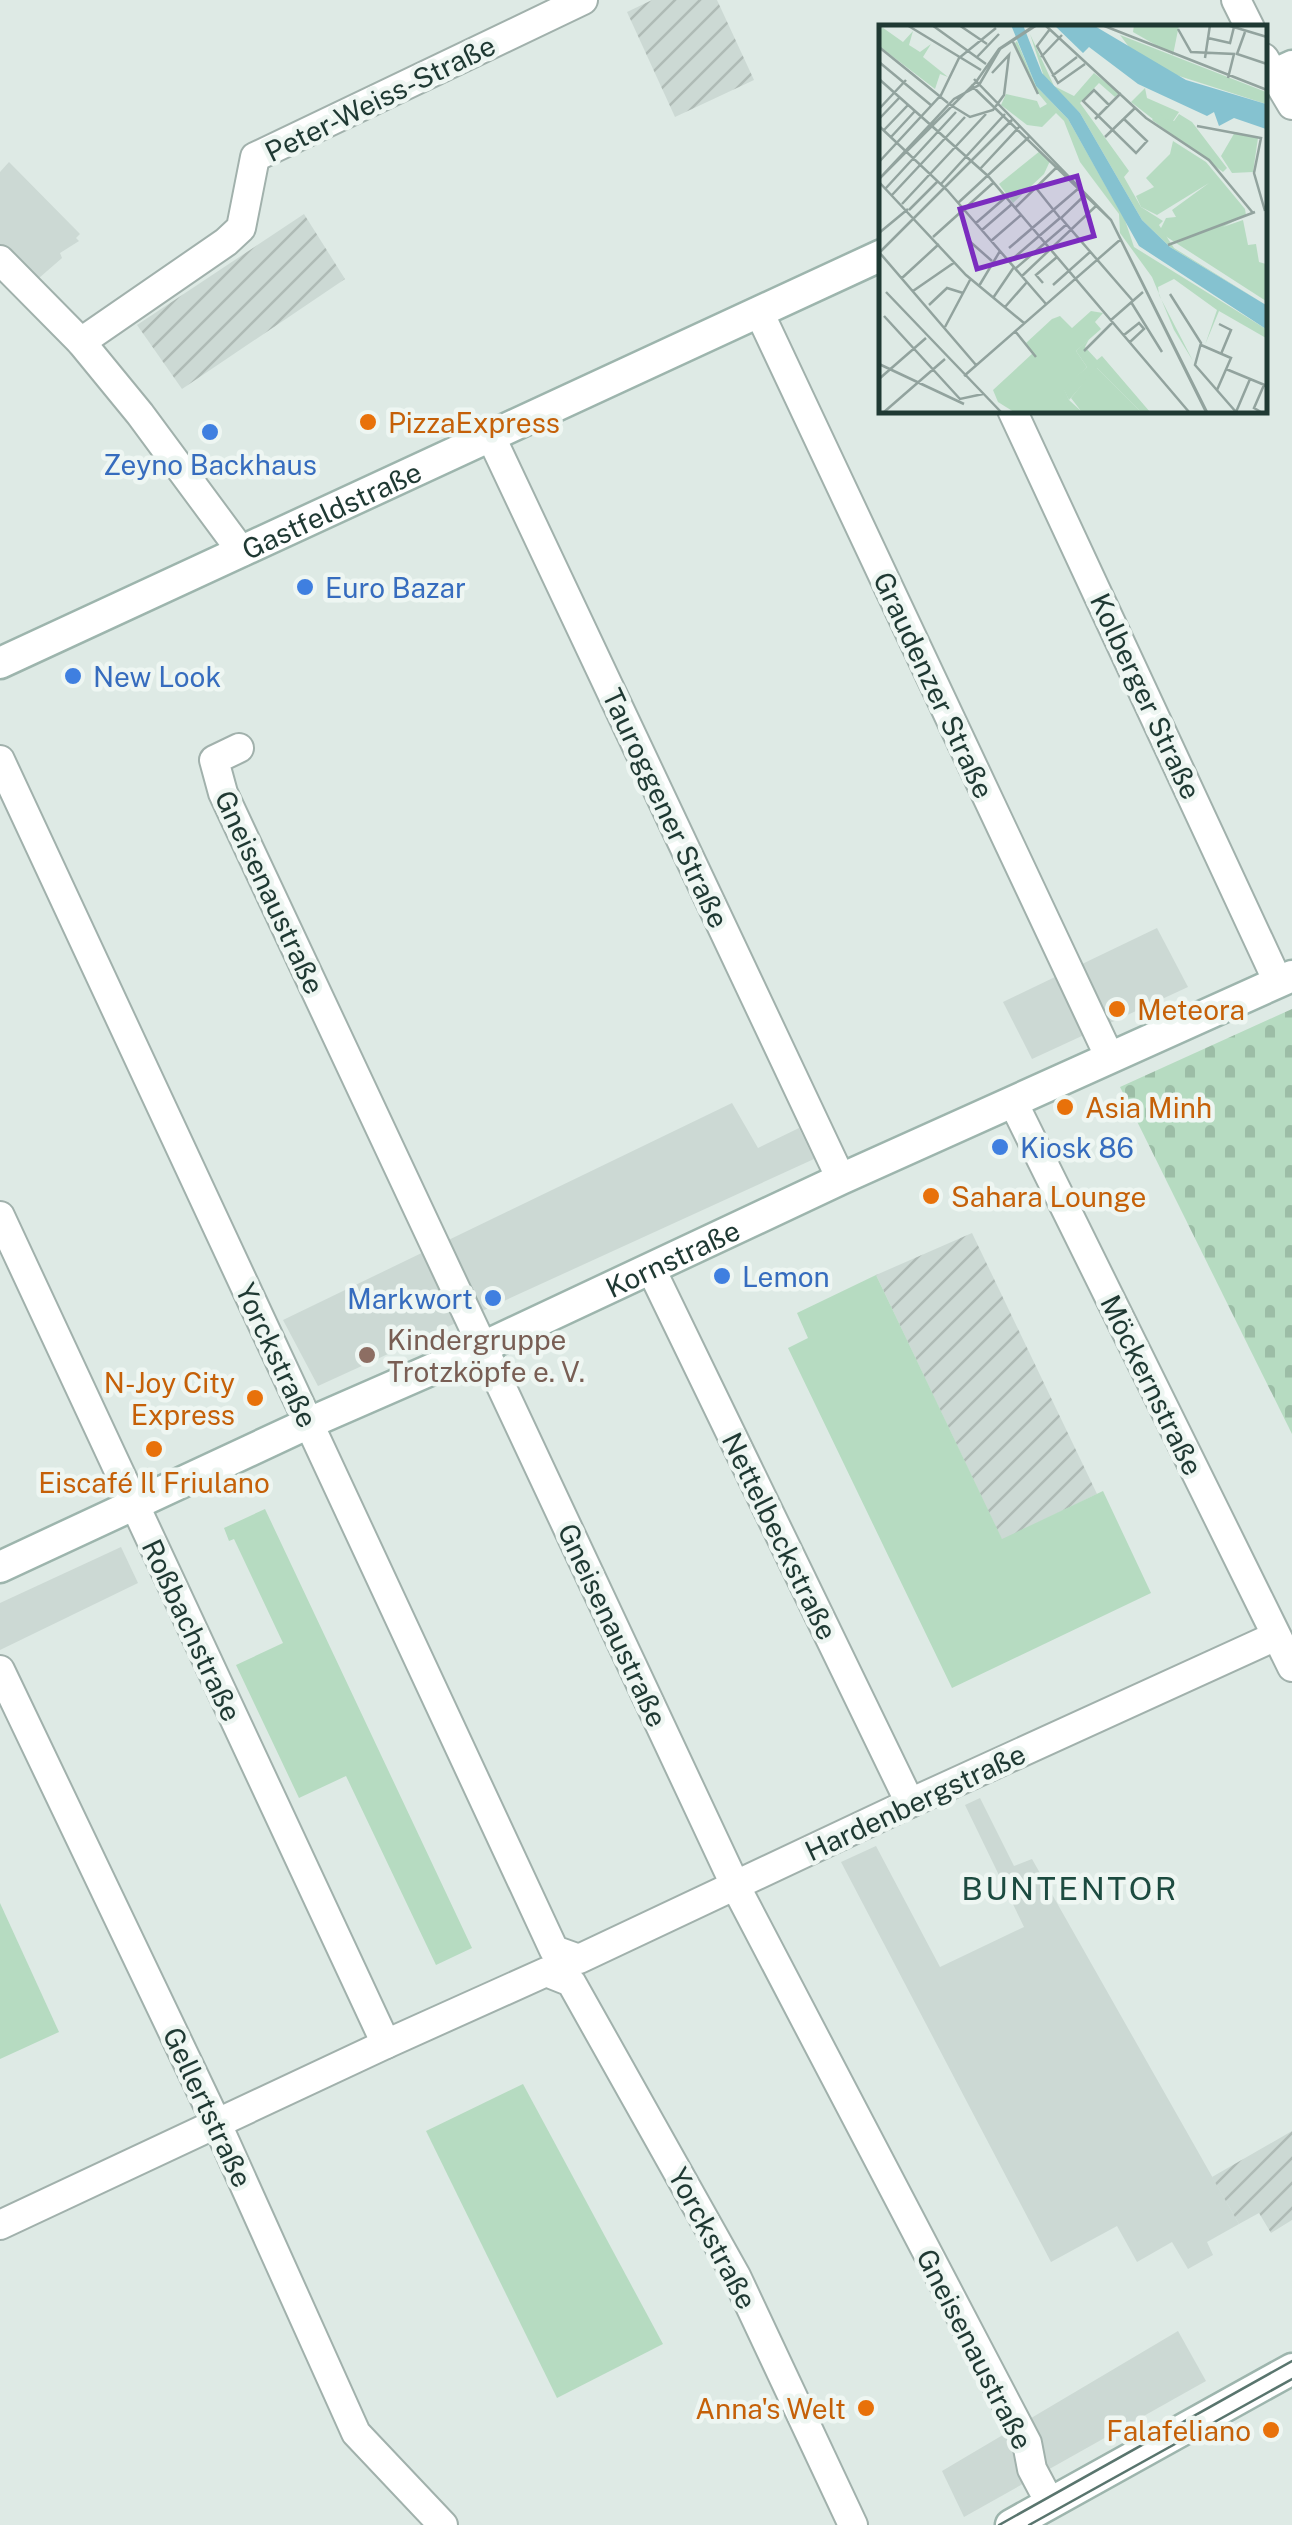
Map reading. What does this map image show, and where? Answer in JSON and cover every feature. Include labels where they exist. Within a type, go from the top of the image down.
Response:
[{"type":"street","name":"Peter-Weiss-Straße","points":[[81,342],[241,228],[256,157],[583,0]]},
{"type":"street","points":[[1236,0],[1248,25]]},
{"type":"street","points":[[1274,69],[1292,105]]},
{"type":"street","name":"Gastfeldstraße","points":[[0,663],[879,256]]},
{"type":"street","points":[[0,260],[81,342],[140,414],[242,552]]},
{"type":"street","name":"Graudenzer Straße","points":[[759,312],[1110,1058]]},
{"type":"street","name":"Kolberger Straße","points":[[1013,412],[1285,979]]},
{"type":"street","name":"Tauroggener Straße","points":[[491,437],[842,1179]]},
{"type":"street","name":"Gneisenaustraße","points":[[238,748],[214,760],[223,794],[736,1887],[1027,2443],[1032,2469],[1050,2503]]},
{"type":"street","name":"Yorckstraße","points":[[0,760],[309,1423],[550,1961],[572,1982],[736,2276],[853,2525]]},
{"type":"street","name":"Kornstraße","points":[[0,1567],[1285,979]]},
{"type":"street","name":"Möckernstraße","points":[[1013,1102],[1292,1667]]},
{"type":"street","name":"Roßbachstraße","points":[[0,1216],[386,2044]]},
{"type":"street","name":"Nettelbeckstraße","points":[[651,1269],[910,1803]]},
{"type":"street","name":"Hardenbergstraße","points":[[0,2225],[386,2044],[550,1961],[579,1959],[1276,1636]]},
{"type":"street","name":"Gellertstraße","points":[[0,1670],[217,2124],[356,2433],[443,2525]]},
{"type":"street","points":[[1011,2525],[1292,2369]]},
{"type":"shaded area","points":[[652,0],[717,0],[754,80],[675,117],[627,12]]},
{"type":"shaded area","points":[[9,162],[80,234],[76,238],[79,241],[60,253],[62,258],[24,291],[0,268],[0,172]]},
{"type":"shaded area","points":[[304,214],[345,279],[182,389],[137,325]]},
{"type":"shaded area","points":[[1157,928],[1188,987],[1032,1059],[1003,1002]]},
{"type":"shaded area","points":[[732,1103],[758,1148],[799,1128],[814,1159],[318,1386],[283,1320]]},
{"type":"shaded area","points":[[972,1233],[1097,1494],[1002,1540],[876,1275]]},
{"type":"shaded area","points":[[121,1547],[138,1583],[0,1650],[0,1603]]},
{"type":"shaded area","points":[[980,1798],[1014,1866],[1032,1859],[1239,2224],[1207,2242],[1213,2255],[1188,2269],[1172,2242],[1137,2262],[1117,2226],[1051,2262],[841,1862],[876,1846],[940,1967],[1024,1927],[965,1805]]},
{"type":"shaded area","points":[[1292,2131],[1292,2220],[1271,2233],[1259,2213],[1239,2224],[1212,2177]]},
{"type":"shaded area","points":[[1178,2331],[1206,2381],[964,2517],[942,2471]]},
{"type":"green space","points":[[1292,1009],[1292,1434],[1120,1087]]},
{"type":"green space","points":[[876,1275],[1002,1539],[1103,1491],[1151,1593],[952,1688],[788,1348],[808,1338],[797,1313]]},
{"type":"green space","points":[[265,1509],[472,1948],[436,1965],[346,1776],[299,1798],[236,1665],[283,1643],[234,1539],[229,1541],[224,1528]]},
{"type":"green space","points":[[0,1903],[59,2032],[0,2059]]},
{"type":"green space","points":[[523,2084],[663,2344],[557,2398],[426,2131]]},
{"type":"tram line","points":[[999,2525],[1292,2361]]},
{"type":"tram line","points":[[1029,2525],[1292,2379]]},
{"type":"place","name":"PizzaExpress","points":[[368,422]]},
{"type":"place","name":"Zeyno Backhaus","points":[[210,432]]},
{"type":"place","name":"Euro Bazar","points":[[305,587]]},
{"type":"place","name":"New Look","points":[[73,676]]},
{"type":"place","name":"Meteora","points":[[1117,1009]]},
{"type":"place","name":"Asia Minh","points":[[1065,1107]]},
{"type":"place","name":"Kiosk 86","points":[[1000,1147]]},
{"type":"place","name":"Sahara Lounge","points":[[931,1196]]},
{"type":"place","name":"Lemon","points":[[722,1276]]},
{"type":"place","name":"Markwort","points":[[493,1298]]},
{"type":"place","name":"Kindergruppe Trotzköpfe e. V.","points":[[367,1355]]},
{"type":"place","name":"N-Joy City Express","points":[[255,1398]]},
{"type":"place","name":"Eiscafé Il Friulano","points":[[154,1449]]},
{"type":"place","name":"Anna's Welt","points":[[866,2408]]},
{"type":"place","name":"Falafeliano","points":[[1271,2430]]},
{"type":"district","name":"BUNTENTOR","points":[[1070,1888]]}]
